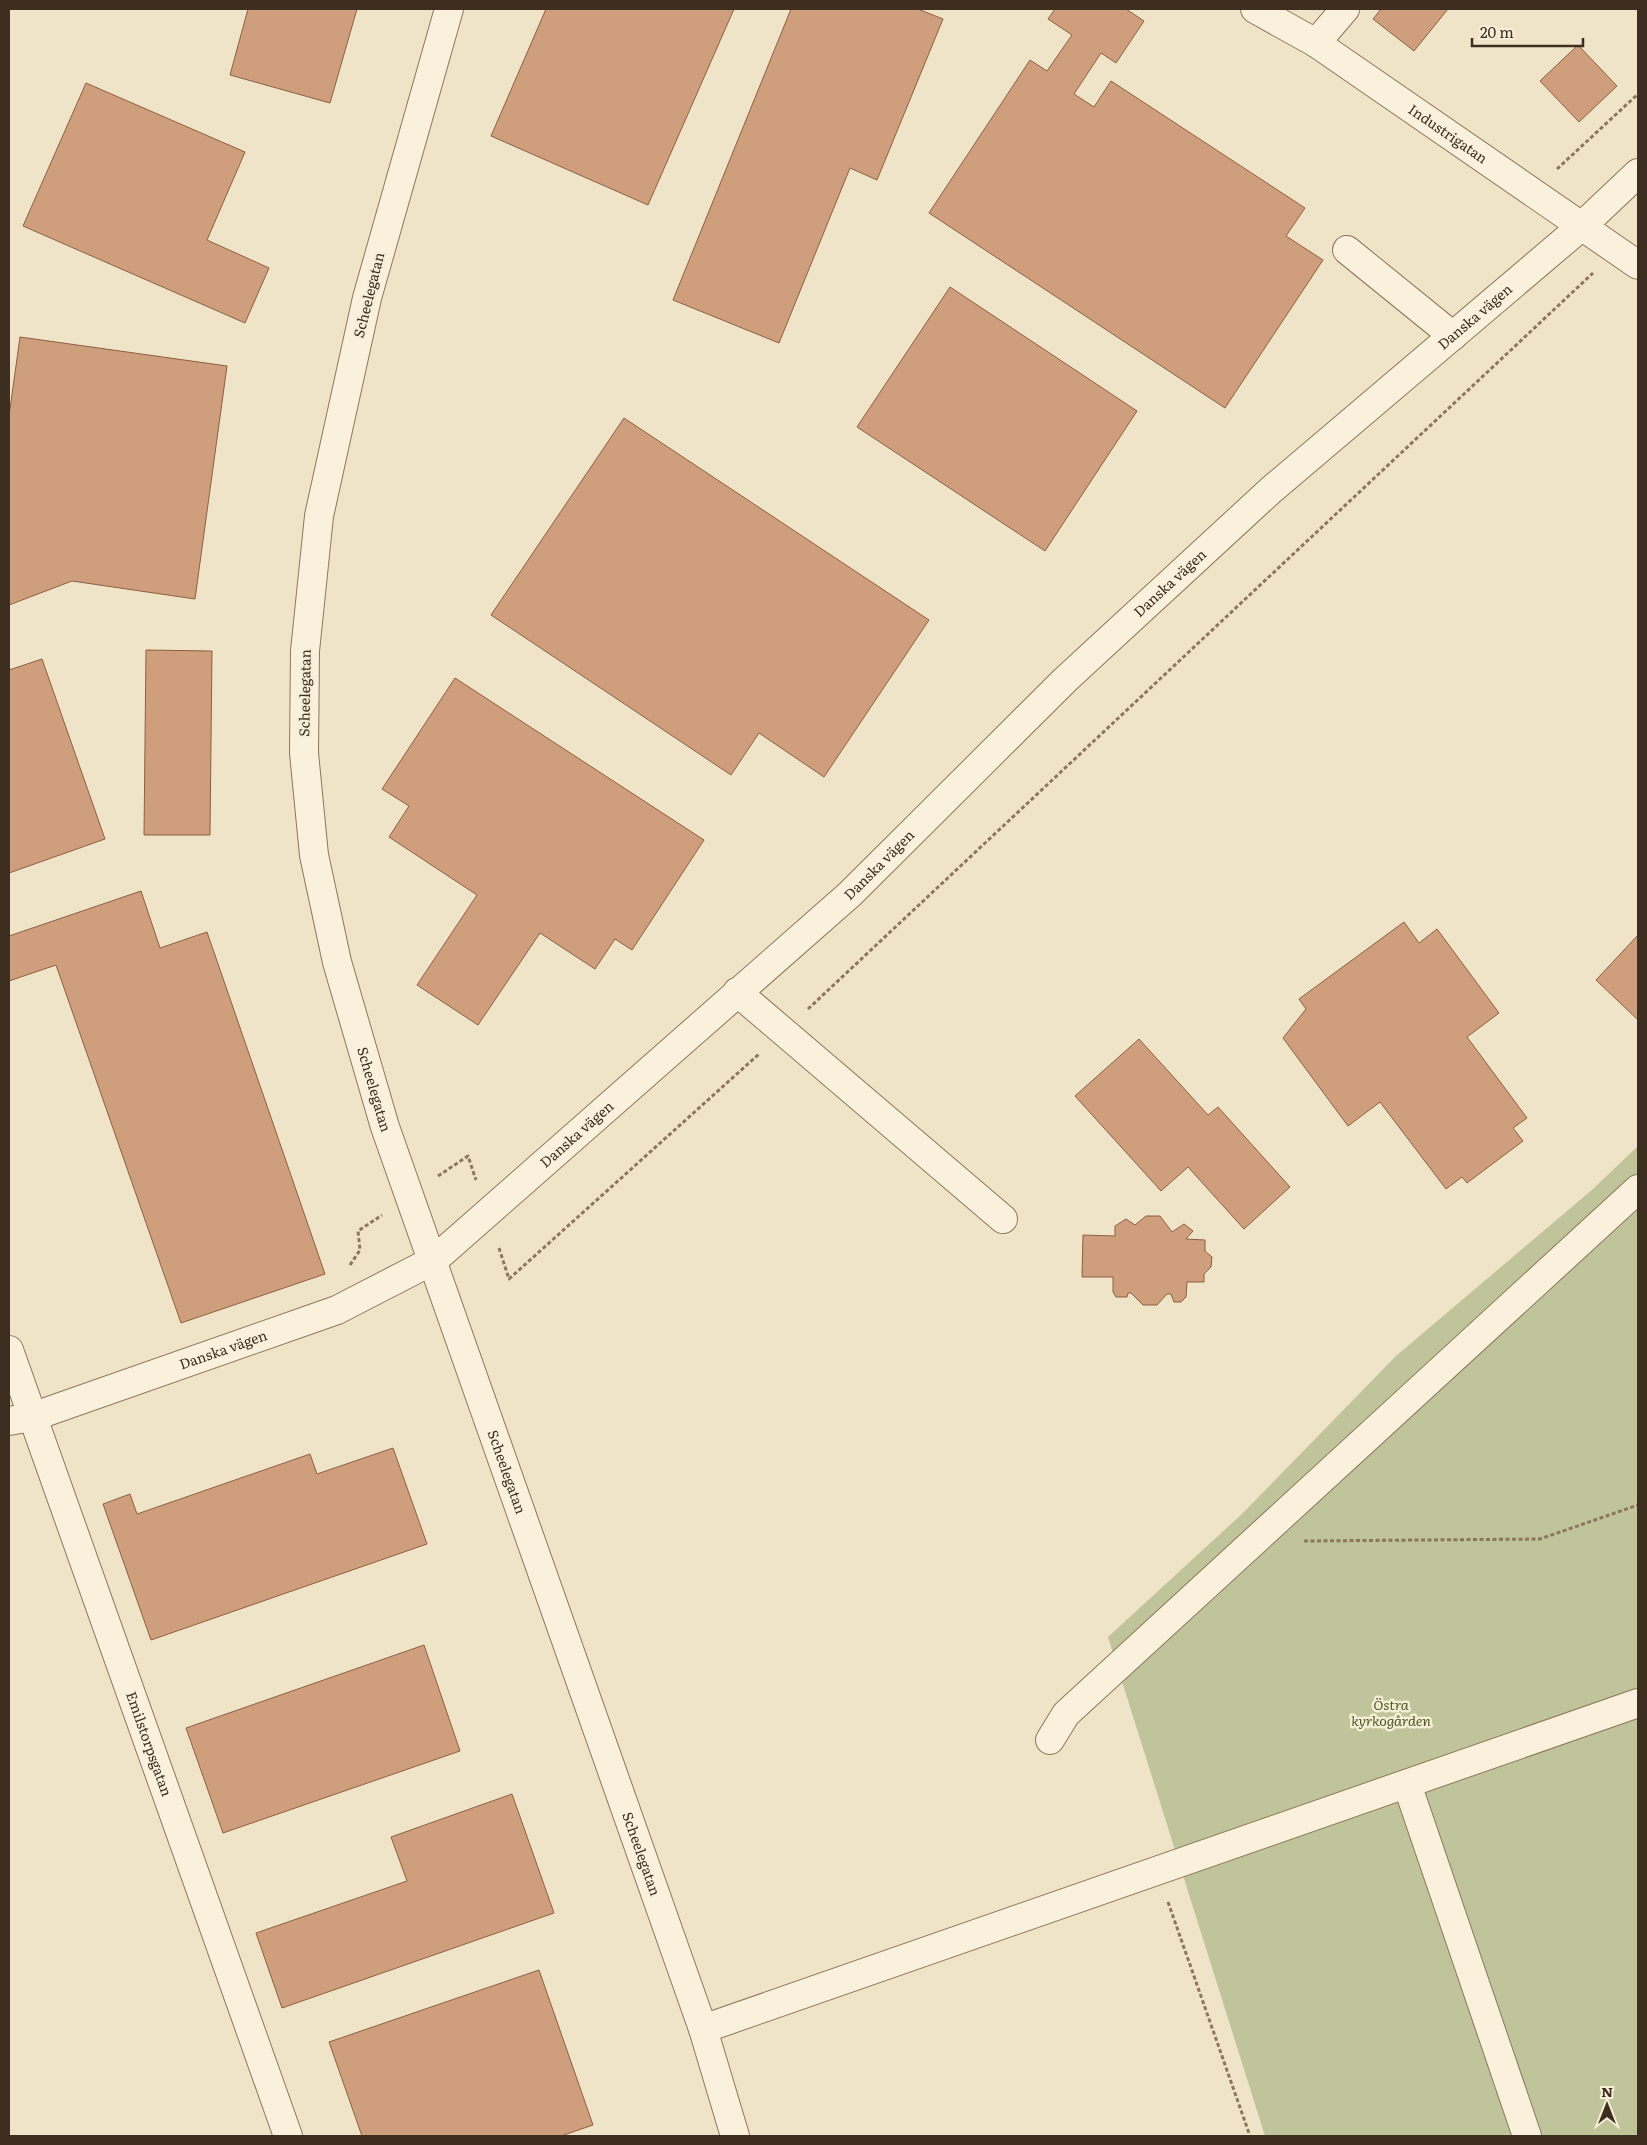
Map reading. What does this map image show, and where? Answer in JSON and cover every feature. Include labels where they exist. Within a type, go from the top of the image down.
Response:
[{"type":"street","name":"Scheelegatan","points":[[449,9],[367,298],[319,516],[305,651],[304,753],[314,855],[338,962],[385,1127],[434,1260],[703,2029],[735,2136]]},
{"type":"street","name":"Industrigatan","points":[[1255,9],[1316,43],[1638,265]]},
{"type":"street","points":[[1316,43],[1345,9]]},
{"type":"street","name":"Danska vägen","points":[[21,1419],[338,1310],[434,1260],[850,894],[1065,680],[1264,497],[1582,226],[1638,172]]},
{"type":"street","points":[[1347,250],[1453,336]]},
{"type":"street","points":[[737,992],[1003,1219]]},
{"type":"street","points":[[1050,1740],[1066,1714],[1638,1189]]},
{"type":"street","name":"Emilstorpsgatan","points":[[9,1350],[21,1419],[288,2136]]},
{"type":"street","points":[[703,2029],[1638,1703]]},
{"type":"street","points":[[1407,1784],[1527,2136]]},
{"type":"path","points":[[1532,192],[1638,94]]},
{"type":"path","points":[[1253,1542],[1540,1540],[1638,1505]]},
{"type":"path","points":[[1157,1870],[1250,2136]]},
{"type":"green space","name":"Östra kyrkogården","points":[[1638,1146],[1638,2136],[1265,2136],[1108,1637],[1242,1514],[1396,1356],[1593,1189]]},
{"type":"building","points":[[248,9],[357,9],[330,103],[230,75]]},
{"type":"building","points":[[546,9],[734,9],[648,205],[491,136]]},
{"type":"building","points":[[791,9],[918,9],[943,19],[877,180],[850,168],[779,343],[673,300]]},
{"type":"building","points":[[1055,9],[1126,9],[1144,21],[1116,63],[1101,53],[1074,94],[1094,107],[1111,81],[1305,208],[1286,236],[1323,260],[1225,408],[929,213],[1030,60],[1047,71],[1072,35],[1048,19]]},
{"type":"building","points":[[1381,9],[1448,9],[1414,51],[1373,19]]},
{"type":"building","points":[[1578,45],[1617,86],[1579,122],[1540,81]]},
{"type":"building","points":[[86,83],[245,152],[207,240],[269,268],[245,323],[23,226]]},
{"type":"building","points":[[950,287],[1137,411],[1045,551],[857,427]]},
{"type":"building","points":[[20,337],[227,366],[195,599],[72,581],[9,605],[9,416]]},
{"type":"building","points":[[624,418],[929,620],[824,777],[759,733],[731,775],[491,615]]},
{"type":"building","points":[[146,650],[212,651],[210,835],[144,835]]},
{"type":"building","points":[[42,659],[105,839],[9,873],[9,670]]},
{"type":"building","points":[[455,678],[704,840],[632,950],[615,939],[595,969],[540,933],[478,1025],[417,985],[477,895],[389,837],[409,806],[382,789]]},
{"type":"building","points":[[141,891],[160,948],[207,932],[325,1274],[181,1323],[56,965],[9,981],[9,936]]},
{"type":"building","points":[[1404,922],[1419,943],[1437,929],[1499,1013],[1467,1037],[1527,1118],[1513,1128],[1523,1141],[1467,1183],[1462,1177],[1446,1189],[1380,1102],[1348,1126],[1283,1038],[1306,1009],[1299,999]]},
{"type":"building","points":[[1638,935],[1638,1020],[1596,980]]},
{"type":"building","points":[[1139,1039],[1208,1115],[1218,1107],[1290,1187],[1244,1229],[1188,1167],[1161,1191],[1075,1096]]},
{"type":"building","points":[[1146,1216],[1160,1216],[1172,1232],[1184,1224],[1193,1231],[1186,1239],[1205,1240],[1205,1251],[1212,1257],[1211,1267],[1204,1274],[1204,1282],[1187,1282],[1186,1297],[1181,1302],[1174,1302],[1171,1294],[1167,1294],[1157,1305],[1143,1305],[1131,1293],[1128,1293],[1127,1297],[1116,1297],[1113,1292],[1113,1277],[1082,1277],[1083,1235],[1115,1236],[1115,1226],[1126,1219],[1135,1225]]},
{"type":"building","points":[[393,1448],[427,1544],[151,1640],[103,1504],[130,1494],[137,1514],[310,1454],[317,1474]]},
{"type":"building","points":[[424,1645],[460,1751],[223,1833],[186,1728]]},
{"type":"building","points":[[512,1794],[554,1913],[282,2008],[256,1933],[407,1881],[391,1837]]},
{"type":"building","points":[[539,1970],[593,2125],[561,2136],[362,2136],[329,2042]]}]
